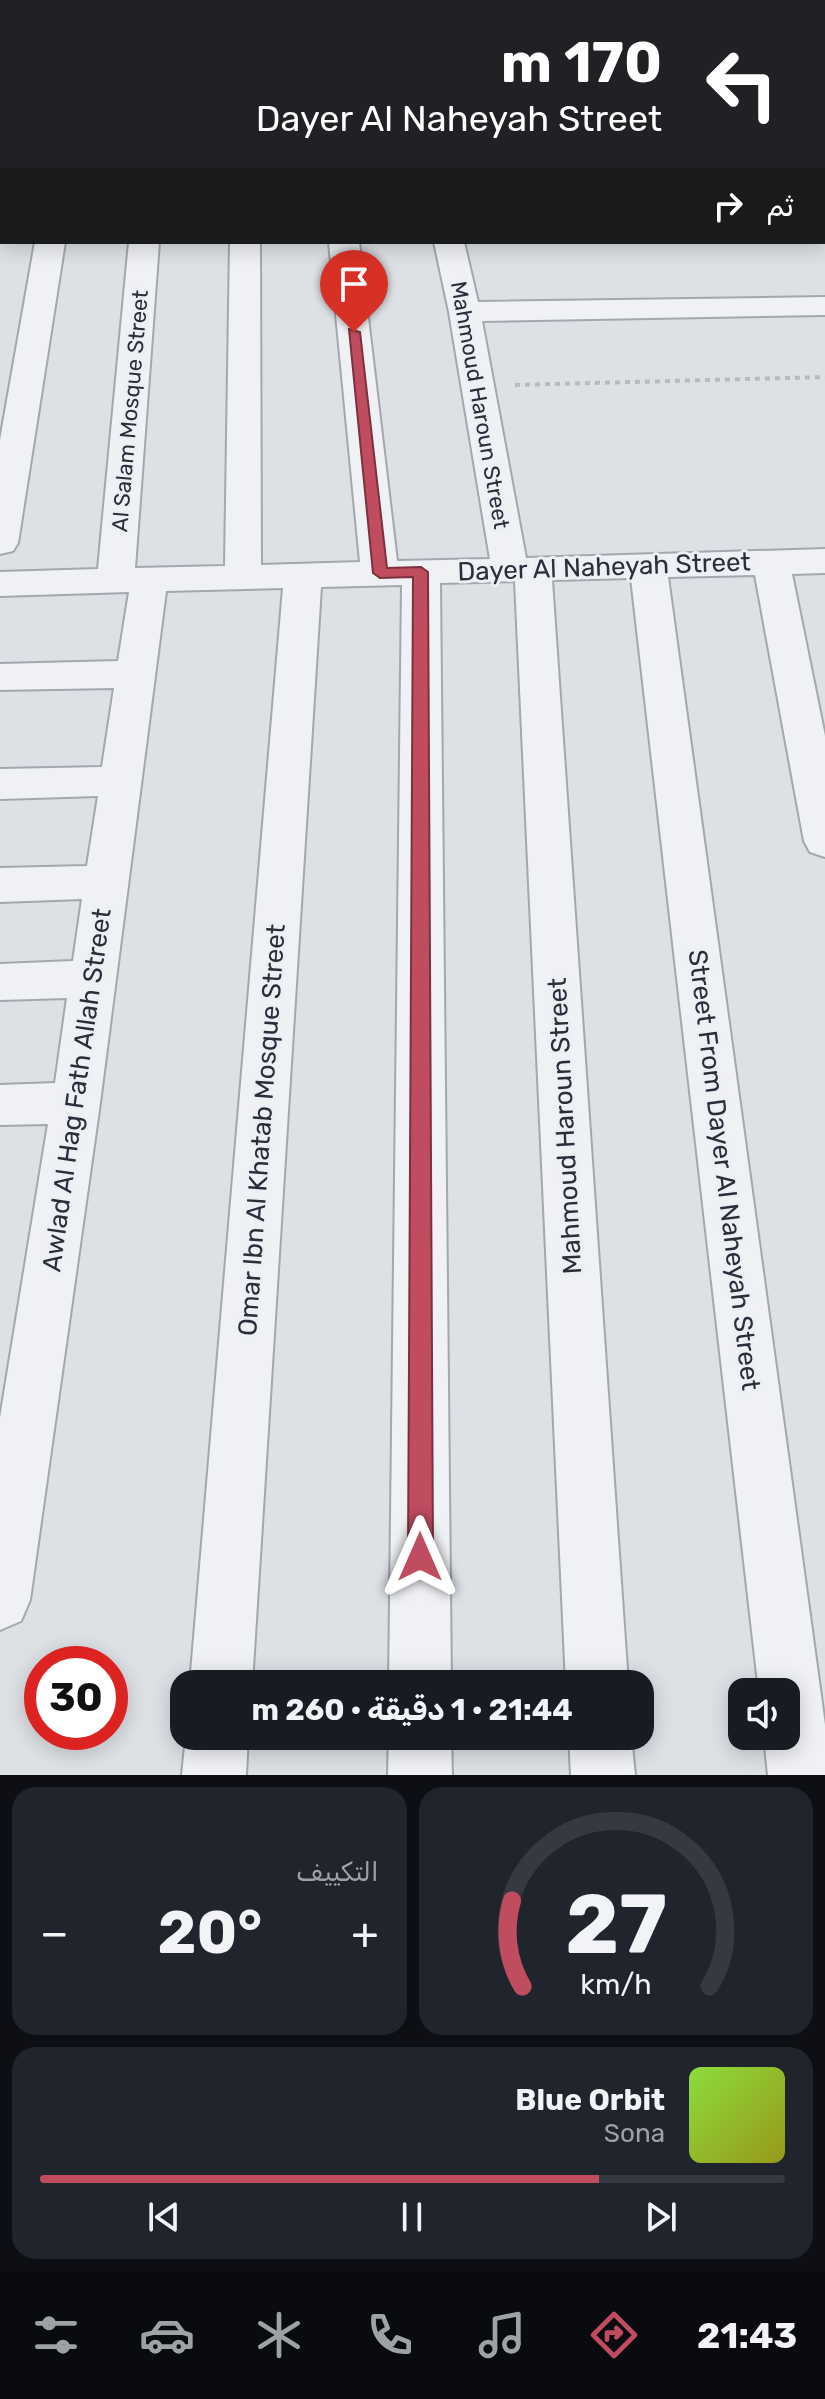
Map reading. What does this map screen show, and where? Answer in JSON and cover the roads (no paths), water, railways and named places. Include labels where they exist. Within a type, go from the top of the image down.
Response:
[{"type":"street","points":[[0,543],[50,244]]},
{"type":"street","name":"Al Salam Mosque Street","points":[[132,580],[144,244]]},
{"type":"street","points":[[243,577],[245,244]]},
{"type":"street","points":[[344,244],[400,572],[420,1670]]},
{"type":"street","name":"Mahmoud Haroun Street","points":[[449,244],[478,386],[521,569],[596,1670]]},
{"type":"street","points":[[465,312],[825,306]]},
{"type":"street","name":"Dayer Al Naheyah Street","points":[[0,584],[825,561]]},
{"type":"street","points":[[771,562],[825,841]]},
{"type":"street","name":"Street From Dayer Al Naheyah Street","points":[[648,565],[800,1775]]},
{"type":"street","name":"Omar Ibn Al Khatab Mosque Street","points":[[222,1670],[303,575]]},
{"type":"street","name":"Awlad Al Hag Fath Allah Street","points":[[0,1600],[76,1103],[136,674],[132,580]]},
{"type":"street","points":[[0,677],[136,674]]},
{"type":"street","points":[[0,784],[121,781]]},
{"type":"street","points":[[0,885],[107,882]]},
{"type":"street","points":[[0,982],[93,979]]},
{"type":"street","points":[[0,1105],[76,1103]]},
{"type":"street","points":[[214,1775],[216,1750]]},
{"type":"street","points":[[420,1750],[420,1775]]},
{"type":"street","points":[[601,1750],[603,1775]]}]
